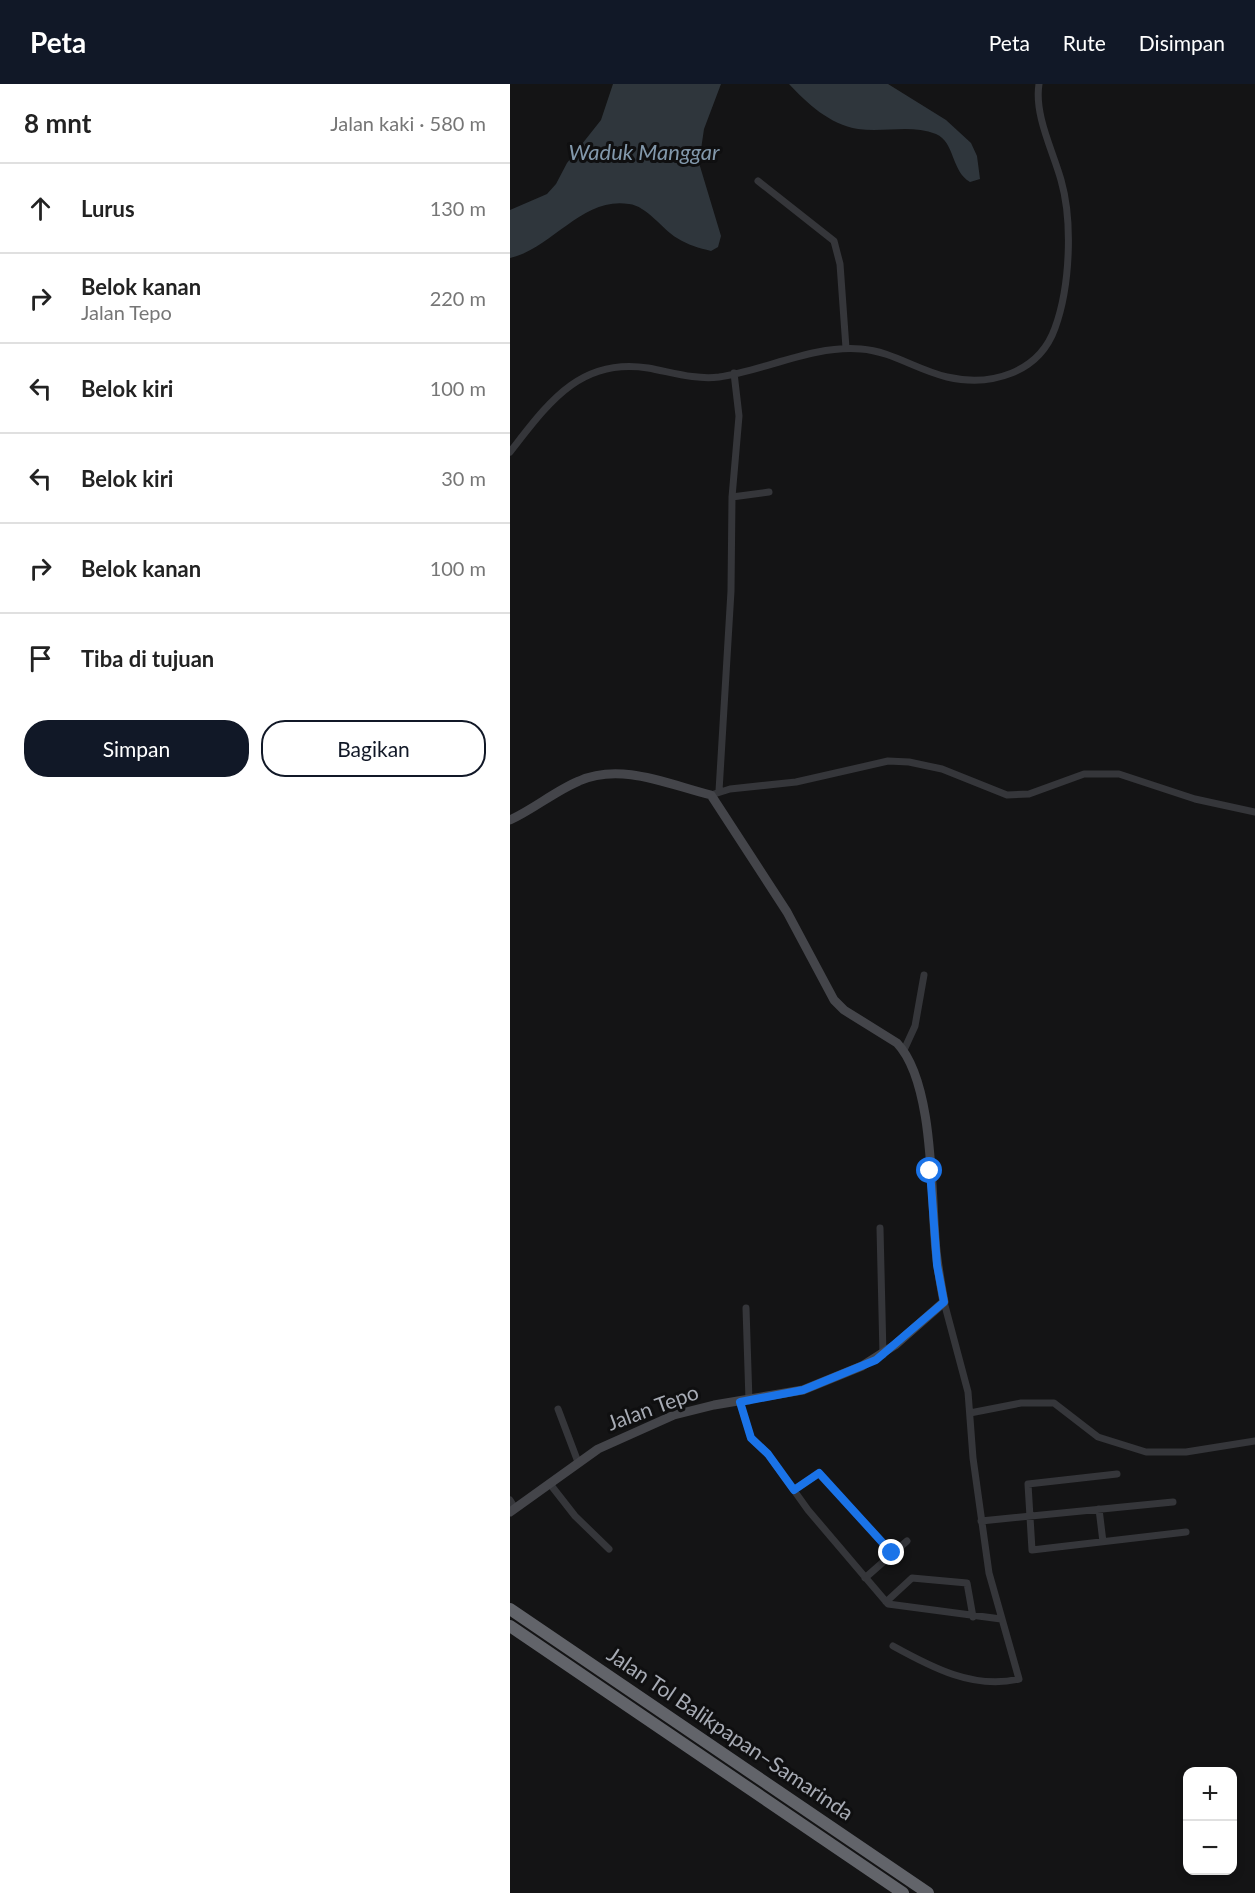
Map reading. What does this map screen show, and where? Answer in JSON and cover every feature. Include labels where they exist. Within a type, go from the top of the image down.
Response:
[{"type":"highway","name":"Jalan Tol Balikpapan–Samarinda","points":[[510,1609],[928,1893]]},
{"type":"highway","name":"Jalan Tol Balikpapan–Samarinda","points":[[510,1626],[903,1893]]},
{"type":"street","points":[[510,452],[552,399],[578,380],[599,371],[623,366],[645,367],[706,378],[846,348],[873,350],[947,377],[966,380],[999,378],[1024,369],[1037,359],[1054,330],[1060,310],[1067,251],[1066,209],[1062,183],[1040,114],[1039,84]]},
{"type":"street","points":[[758,180],[834,241],[840,264],[846,348]]},
{"type":"street","points":[[734,373],[739,416],[732,497],[731,591],[715,793],[787,912],[834,1000],[904,1050],[917,1078],[922,1099],[937,1265],[944,1302],[968,1392],[981,1521],[989,1573],[1019,1679],[990,1683],[973,1680],[937,1669],[892,1646]]},
{"type":"street","points":[[732,497],[769,492]]},
{"type":"street","points":[[510,819],[578,781],[604,773],[617,772],[640,776],[715,793],[796,782],[888,761],[909,762],[942,770],[1007,795],[1029,794],[1084,774],[1119,774],[1195,799],[1255,812]]},
{"type":"street","points":[[904,1050],[915,1026],[924,975]]},
{"type":"street","points":[[880,1228],[883,1354]]},
{"type":"street","name":"Jalan Tepo","points":[[512,1507],[612,1442],[674,1415],[803,1390],[862,1366],[883,1354],[944,1302]]},
{"type":"street","points":[[746,1308],[745,1401],[751,1438],[768,1454],[865,1578],[886,1602],[893,1606],[973,1617],[1001,1618]]},
{"type":"street","points":[[970,1411],[1021,1403],[1054,1403],[1098,1437],[1146,1452],[1186,1452],[1255,1441]]},
{"type":"street","points":[[558,1409],[578,1462]]},
{"type":"street","points":[[794,1490],[819,1473],[892,1553]]},
{"type":"street","points":[[1117,1474],[1030,1483],[1026,1487],[1032,1550],[1186,1532]]},
{"type":"street","points":[[550,1484],[575,1516],[609,1549]]},
{"type":"street","points":[[981,1521],[1173,1502]]},
{"type":"street","points":[[1099,1509],[1103,1542]]},
{"type":"street","points":[[865,1578],[907,1541]]},
{"type":"street","points":[[886,1602],[912,1578],[967,1583],[973,1617]]},
{"type":"water","name":"Waduk Manggar","points":[[613,84],[721,84],[704,129],[699,163],[721,236],[718,247],[711,251],[689,244],[671,234],[642,209],[629,204],[612,204],[582,215],[539,245],[510,258],[510,210],[547,194],[556,184],[567,163],[601,120]]},
{"type":"water","points":[[789,84],[888,84],[946,120],[971,143],[977,156],[980,179],[970,182],[964,177],[947,143],[936,134],[907,129],[858,129],[838,123],[820,112]]},
{"type":"route","points":[[892,1553],[819,1473],[794,1490],[768,1454],[755,1443],[747,1432],[740,1402],[803,1390],[876,1360],[944,1302],[937,1265],[930,1171]]}]
